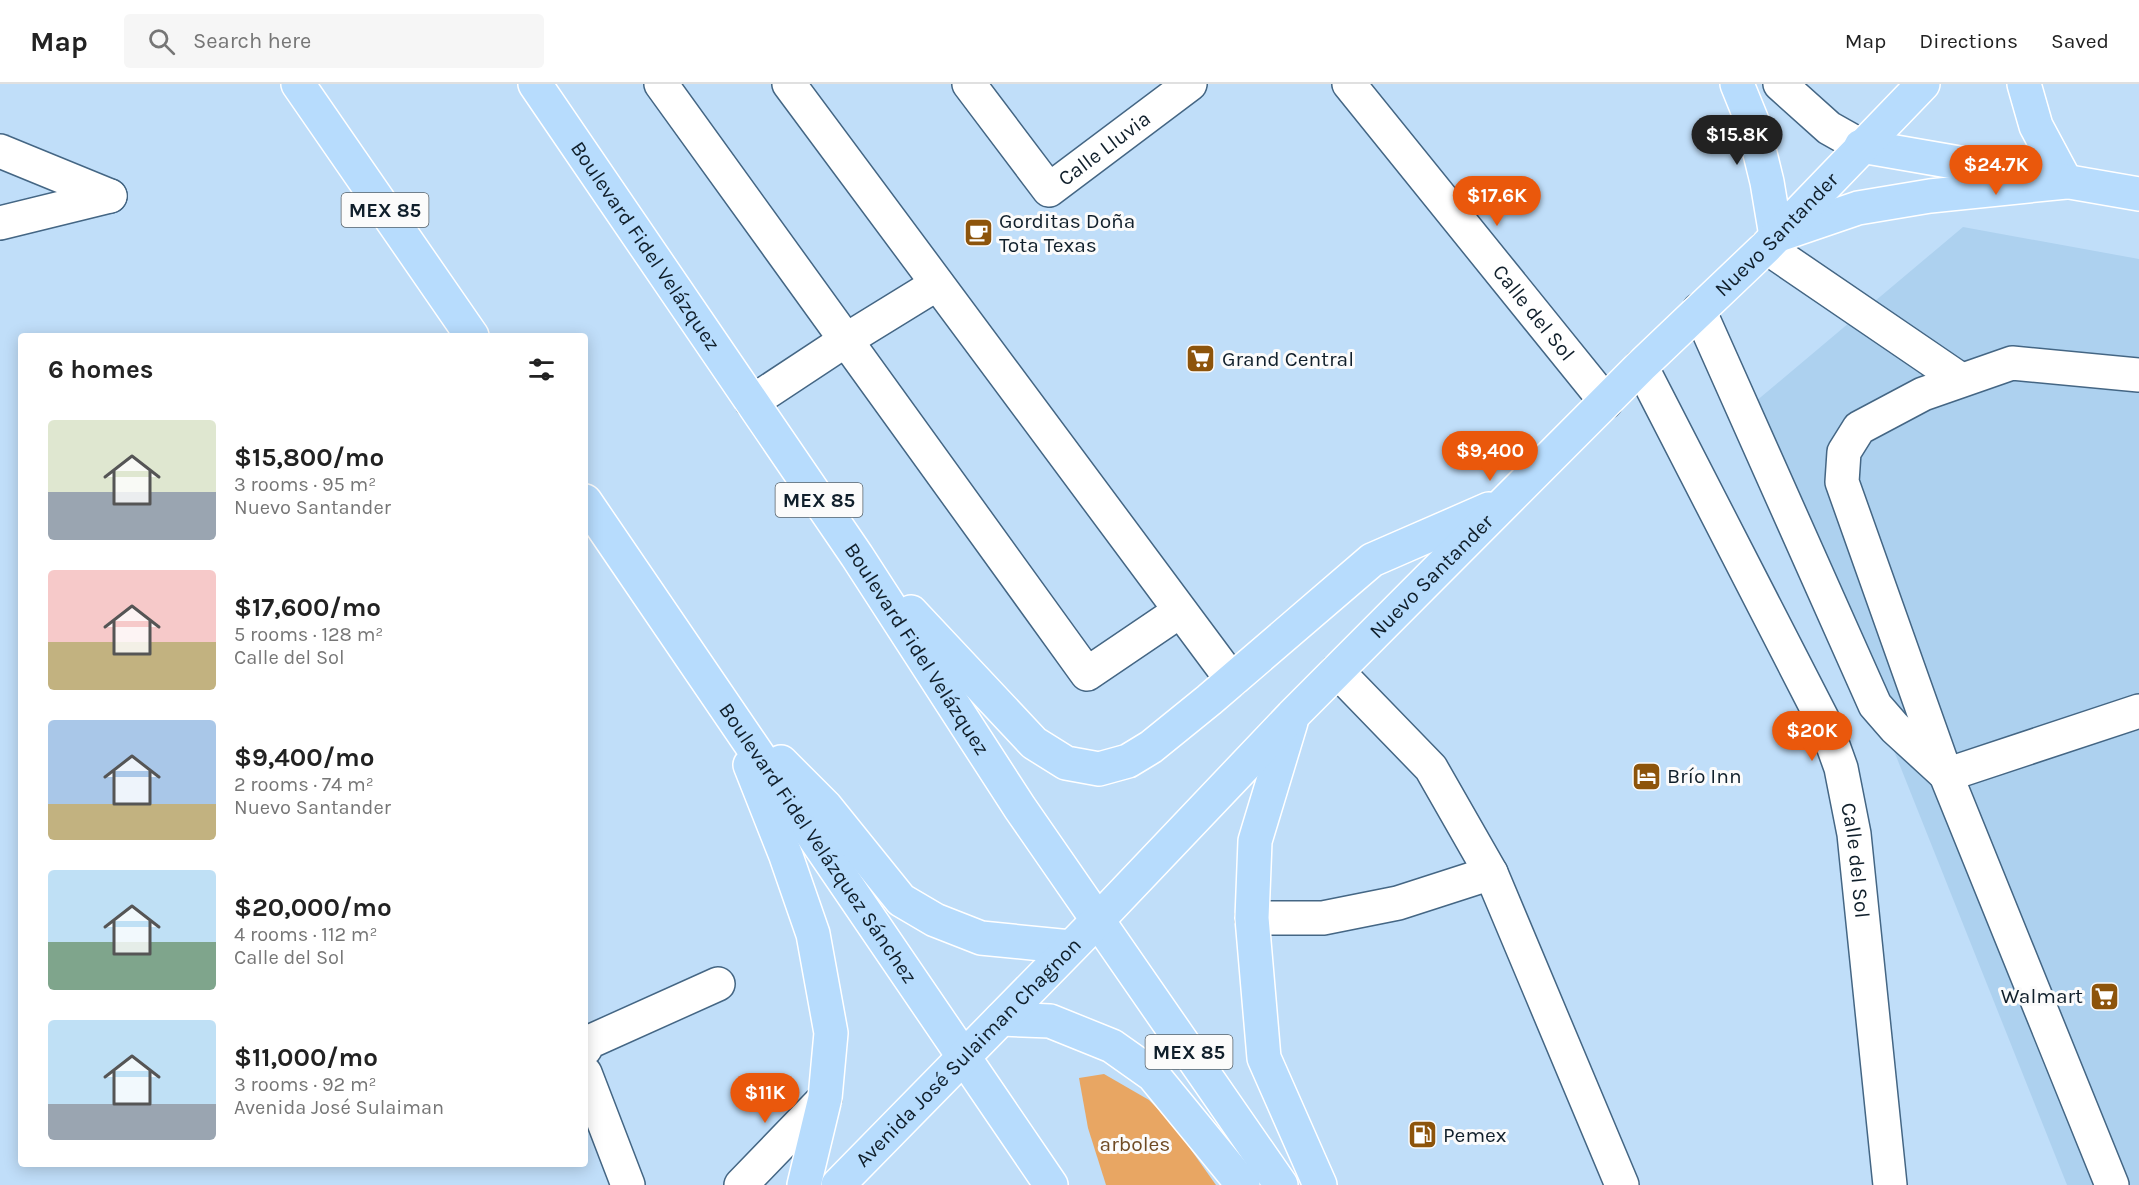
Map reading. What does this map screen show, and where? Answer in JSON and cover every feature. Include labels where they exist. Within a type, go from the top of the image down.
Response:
[{"type":"main road","name":"MEX 85","points":[[298,84],[470,333]]},
{"type":"main road","name":"Boulevard Fidel Velázquez","points":[[536,84],[857,556],[1020,808],[1281,1185]]},
{"type":"main road","points":[[1737,84],[1752,121],[1767,182],[1771,242],[1858,208],[1930,196],[2066,182]]},
{"type":"main road","name":"Nuevo Santander","points":[[1098,920],[1292,716],[1641,366],[1771,242],[1923,84]]},
{"type":"main road","points":[[2024,84],[2036,126],[2066,182]]},
{"type":"main road","points":[[1862,146],[2139,194]]},
{"type":"main road","points":[[857,556],[1034,743],[1066,764],[1099,769],[1128,761],[1150,747],[1372,560],[1507,501]]},
{"type":"main road","name":"Boulevard Fidel Velázquez Sánchez","points":[[588,505],[1051,1185]]},
{"type":"main road","points":[[727,708],[826,807],[901,900],[935,920],[981,938],[1071,947]]},
{"type":"main road","points":[[727,708],[786,856],[813,934],[831,1033],[825,1098],[804,1185]]},
{"type":"main road","points":[[1292,716],[1255,841],[1252,918],[1264,1058],[1320,1185]]},
{"type":"main road","name":"Avenida José Sulaiman Chagnon","points":[[838,1185],[1098,920]]},
{"type":"main road","points":[[1001,1019],[1050,1021],[1112,1046],[1153,1075],[1243,1185]]},
{"type":"street","points":[[661,84],[1087,674],[1180,611]]},
{"type":"street","points":[[789,84],[1232,680]]},
{"type":"street","name":"Calle Lluvia","points":[[969,84],[1049,190],[1190,84]]},
{"type":"street","name":"Calle del Sol","points":[[1349,84],[1605,402]]},
{"type":"street","points":[[1779,84],[1829,128],[1862,146]]},
{"type":"street","points":[[0,151],[110,196],[0,223]]},
{"type":"street","points":[[1771,242],[1961,380]]},
{"type":"street","points":[[752,402],[846,340],[938,284]]},
{"type":"street","points":[[1699,310],[1875,705],[1894,728],[1946,776]]},
{"type":"street","points":[[2112,1185],[1946,776],[1842,482],[1844,452],[1859,429],[1923,394],[1961,380],[2012,363],[2139,375]]},
{"type":"street","name":"Calle del Sol","points":[[1641,366],[1826,726],[1841,768],[1854,834],[1890,1185]]},
{"type":"street","points":[[1337,671],[1431,768],[1491,873],[1623,1185]]},
{"type":"street","points":[[1946,776],[2139,711]]},
{"type":"street","points":[[1252,918],[1323,918],[1398,903],[1491,873]]},
{"type":"street","points":[[588,1044],[718,984]]},
{"type":"street","points":[[588,1081],[628,1185]]},
{"type":"street","points":[[741,1185],[825,1098]]},
{"type":"shaded area","points":[[1963,227],[2139,259],[2139,1185],[2067,1185],[1755,402]]},
{"type":"green space","name":"arboles","points":[[1104,1074],[1149,1100],[1172,1123],[1216,1185],[1106,1185],[1088,1128],[1079,1078]]},
{"type":"place","name":"Gorditas Doña Tota Texas","points":[[978,233]]},
{"type":"place","name":"Grand Central","points":[[1201,359]]},
{"type":"place","name":"Brío Inn","points":[[1646,776]]},
{"type":"place","name":"Walmart","points":[[2104,996]]},
{"type":"place","name":"Pemex","points":[[1422,1135]]}]
